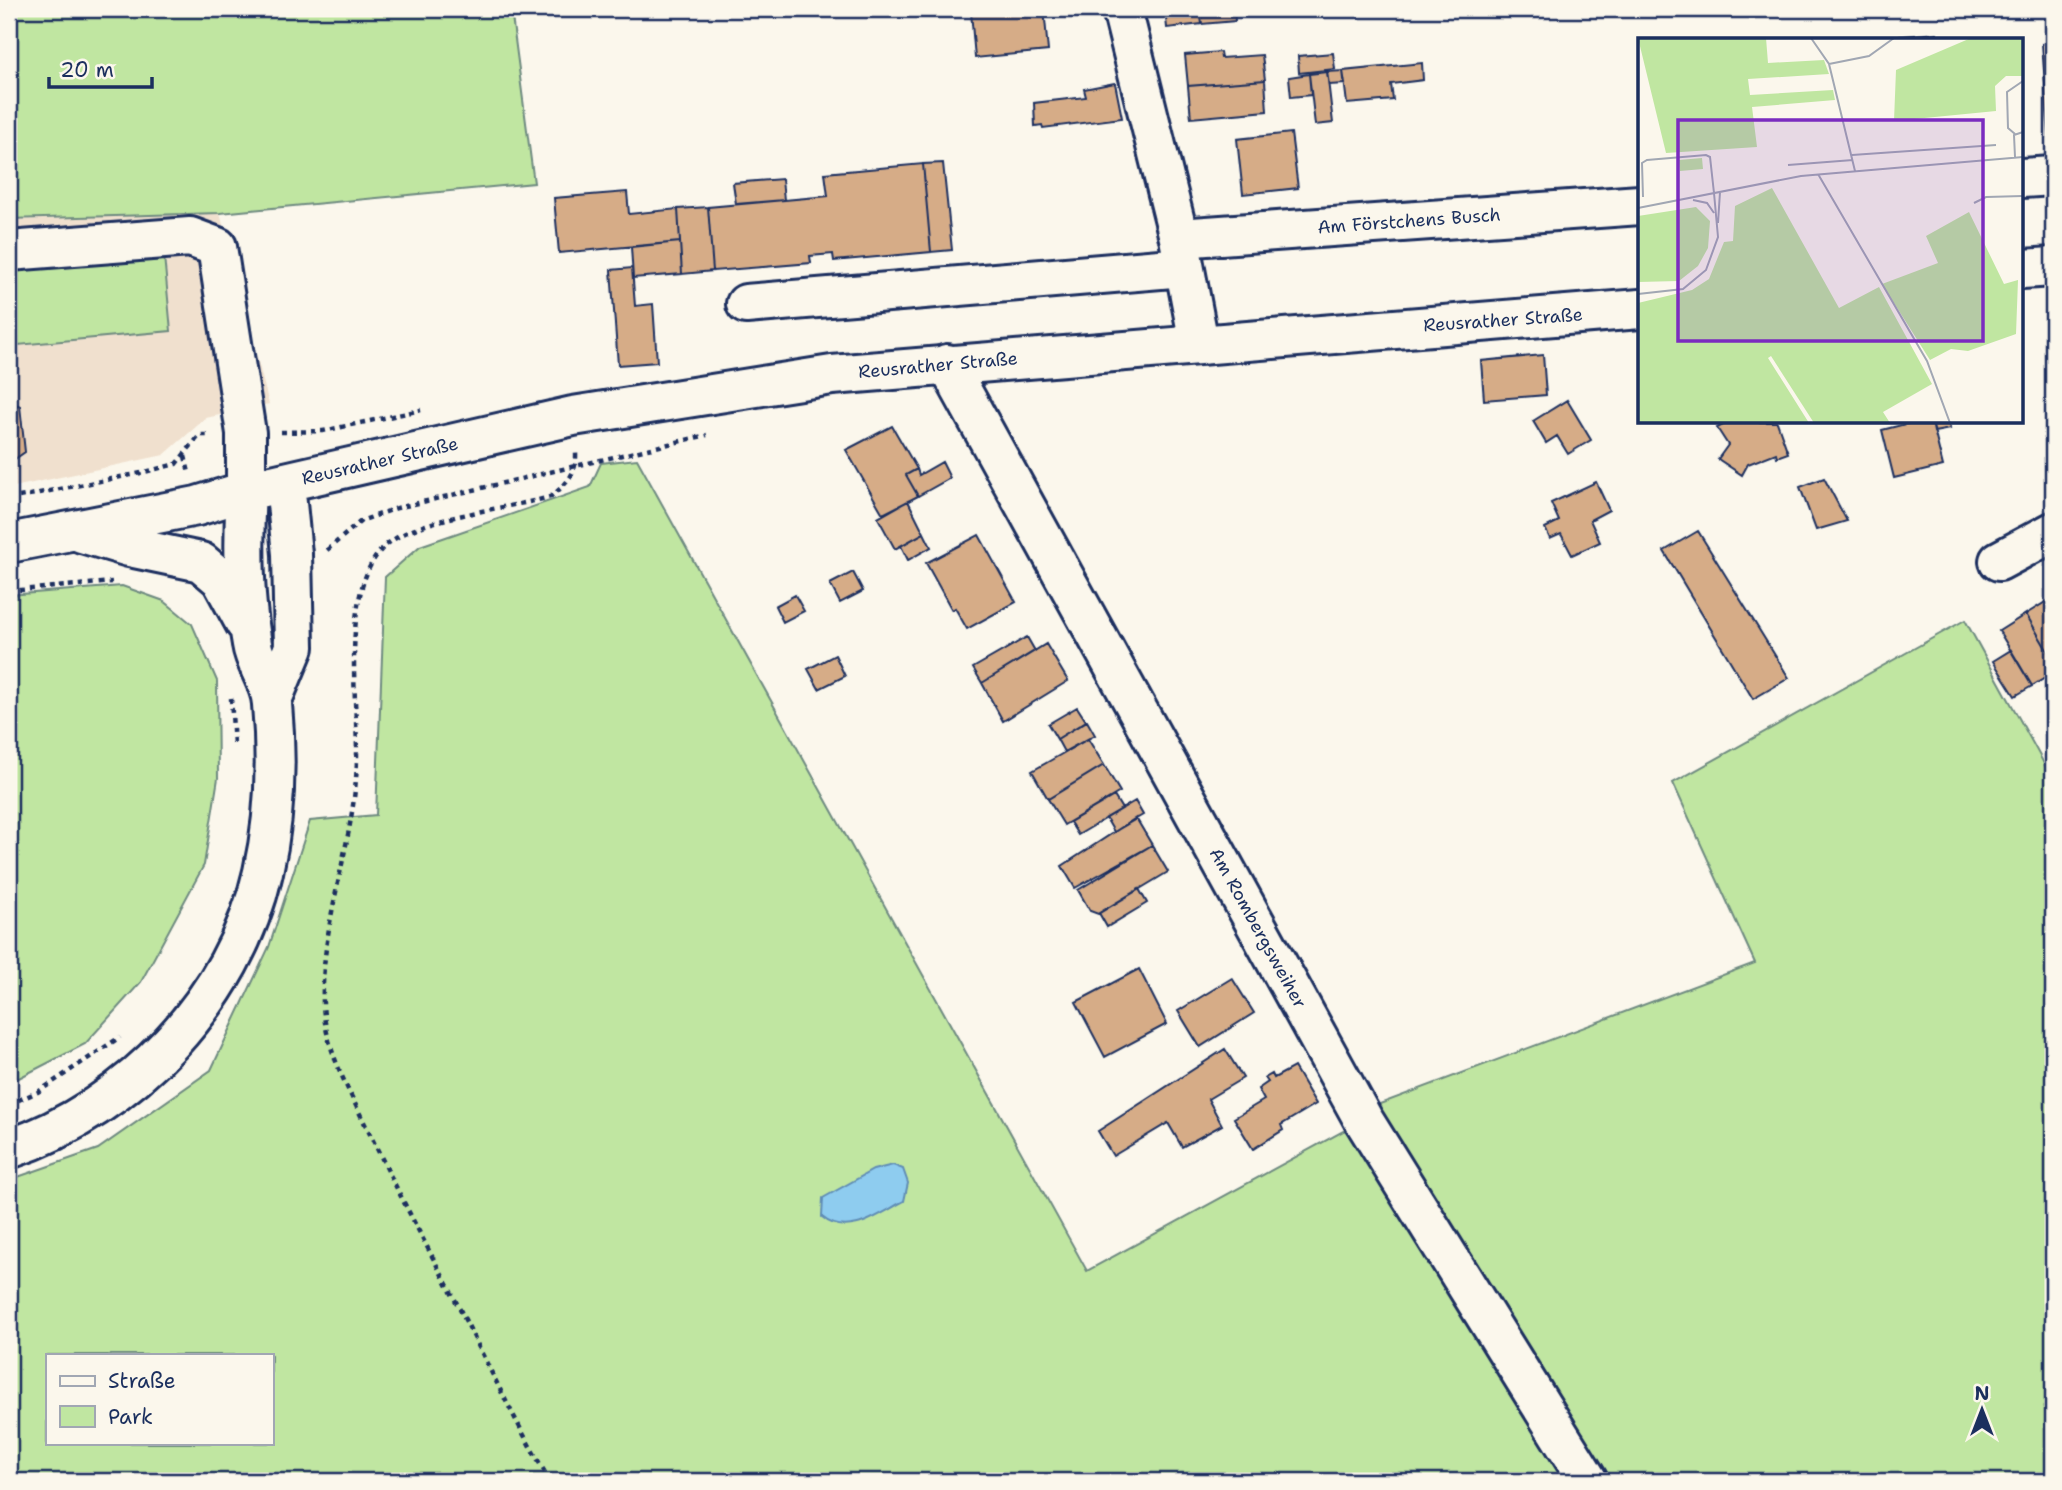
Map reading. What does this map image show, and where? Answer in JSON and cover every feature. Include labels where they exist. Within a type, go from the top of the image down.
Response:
[{"type":"main road","points":[[1122,9],[1181,252],[1199,344]]},
{"type":"main road","points":[[2024,178],[2053,176]]},
{"type":"main road","name":"Am Förstchens Busch","points":[[746,304],[1181,252],[1638,205]]},
{"type":"main road","points":[[9,251],[190,237],[217,247],[246,433],[243,551],[252,647],[272,701],[274,788],[263,873],[240,938],[220,976],[194,1015],[145,1068],[87,1112],[36,1139],[9,1149]]},
{"type":"main road","points":[[2024,269],[2053,267]]},
{"type":"main road","name":"Reusrather Straße","points":[[9,543],[197,506],[246,491],[610,409],[832,375],[1638,309]]},
{"type":"main road","name":"Am Rombergsweiher","points":[[947,364],[1363,1119],[1588,1481]]},
{"type":"main road","points":[[272,701],[294,647],[292,554],[285,483]]},
{"type":"main road","points":[[77,531],[129,547],[201,562],[221,579],[250,632]]},
{"type":"main road","points":[[1999,561],[2053,532]]},
{"type":"path","points":[[9,499],[176,464],[200,435],[323,431],[430,408]]},
{"type":"path","points":[[292,554],[317,556],[361,521],[397,508],[576,466],[565,485],[550,497],[416,528],[385,545],[373,559],[364,580],[356,624],[354,807],[323,979],[325,1027],[351,1094],[407,1209],[550,1481]]},
{"type":"path","points":[[9,591],[114,582]]},
{"type":"path","points":[[230,688],[235,748]]},
{"type":"path","points":[[9,1104],[38,1092],[125,1033]]},
{"type":"shaded area","points":[[220,213],[269,404],[206,418],[164,455],[9,488],[9,220]]},
{"type":"green space","points":[[9,9],[511,9],[534,183],[220,213],[9,219]]},
{"type":"green space","points":[[164,256],[171,331],[18,345],[11,268]]},
{"type":"green space","points":[[637,459],[1087,1271],[1356,1124],[1570,1481],[9,1481],[9,1180],[98,1149],[211,1070],[269,947],[310,821],[376,815],[385,577],[420,546],[590,487],[601,463]]},
{"type":"green space","points":[[122,586],[164,601],[192,624],[217,681],[218,778],[204,865],[141,982],[85,1044],[9,1083],[9,595]]},
{"type":"green space","points":[[1965,620],[2053,780],[2053,1481],[1608,1481],[1493,1305],[1377,1105],[1755,963],[1673,783]]},
{"type":"water","points":[[893,1165],[903,1169],[908,1183],[904,1201],[874,1218],[853,1225],[842,1226],[822,1217],[823,1198],[873,1170]]},
{"type":"building","points":[[1044,9],[1048,51],[975,58],[971,12]]},
{"type":"building","points":[[1165,9],[1200,9],[1202,24],[1167,28]]},
{"type":"building","points":[[1200,9],[1234,9],[1235,21],[1202,24]]},
{"type":"building","points":[[1937,33],[1937,38],[1881,38]]},
{"type":"building","points":[[2053,43],[2053,142],[2049,138],[2042,44]]},
{"type":"building","points":[[1220,52],[1221,58],[1262,55],[1265,80],[1188,86],[1185,55]]},
{"type":"building","points":[[1333,53],[1335,69],[1299,73],[1298,56]]},
{"type":"building","points":[[1422,63],[1423,80],[1391,84],[1393,100],[1347,104],[1343,71]]},
{"type":"building","points":[[1343,71],[1345,84],[1329,85],[1327,72]]},
{"type":"building","points":[[1327,72],[1333,123],[1315,125],[1309,74]]},
{"type":"building","points":[[1309,74],[1311,95],[1291,97],[1289,77]]},
{"type":"building","points":[[1265,80],[1267,111],[1191,118],[1188,86]]},
{"type":"building","points":[[1115,83],[1122,118],[1043,128],[1042,125],[1035,126],[1034,103],[1086,97],[1084,89]]},
{"type":"building","points":[[1291,133],[1298,188],[1243,194],[1237,139]]},
{"type":"building","points":[[943,163],[952,250],[931,252],[923,164]]},
{"type":"building","points":[[923,164],[931,252],[834,261],[833,254],[810,256],[811,263],[713,271],[708,207],[828,196],[825,173]]},
{"type":"building","points":[[782,179],[784,200],[736,204],[733,183]]},
{"type":"building","points":[[627,192],[629,214],[678,209],[680,242],[559,253],[554,198]]},
{"type":"building","points":[[708,207],[713,271],[682,274],[678,209]]},
{"type":"building","points":[[680,242],[682,274],[633,278],[631,247]]},
{"type":"building","points":[[632,268],[635,306],[653,304],[657,362],[618,365],[611,270]]},
{"type":"building","points":[[9,294],[13,333],[9,337]]},
{"type":"building","points":[[1543,355],[1546,395],[1484,400],[1481,361]]},
{"type":"building","points":[[1567,400],[1591,440],[1568,454],[1557,436],[1546,443],[1533,421]]},
{"type":"building","points":[[9,401],[20,406],[25,452],[9,463]]},
{"type":"building","points":[[1725,424],[1778,424],[1788,453],[1777,457],[1776,453],[1748,464],[1742,475],[1718,459],[1728,445],[1717,428]]},
{"type":"building","points":[[1905,424],[1932,424],[1943,466],[1894,478],[1882,430]]},
{"type":"building","points":[[1932,424],[1949,424],[1950,429],[1934,432]]},
{"type":"building","points":[[892,426],[917,469],[906,475],[918,496],[883,514],[846,450]]},
{"type":"building","points":[[942,462],[950,478],[918,496],[906,475],[917,469],[919,475]]},
{"type":"building","points":[[1824,478],[1847,521],[1816,530],[1800,487]]},
{"type":"building","points":[[1596,482],[1609,510],[1590,520],[1600,542],[1572,555],[1561,534],[1550,539],[1545,528],[1559,521],[1551,503]]},
{"type":"building","points":[[908,501],[924,533],[895,549],[878,518]]},
{"type":"building","points":[[1698,531],[1789,678],[1753,699],[1664,551]]},
{"type":"building","points":[[924,533],[931,547],[908,560],[901,546]]},
{"type":"building","points":[[979,535],[1016,602],[967,629],[955,608],[952,610],[926,563]]},
{"type":"building","points":[[853,572],[863,591],[840,603],[830,584]]},
{"type":"building","points":[[795,595],[804,611],[783,622],[775,606]]},
{"type":"building","points":[[2052,598],[2053,600],[2053,660],[2026,614]]},
{"type":"building","points":[[2026,614],[2053,660],[2053,673],[2032,686],[1999,631]]},
{"type":"building","points":[[1027,637],[1035,651],[982,683],[973,668]]},
{"type":"building","points":[[1046,644],[1068,681],[1003,721],[982,683]]},
{"type":"building","points":[[2011,650],[2032,686],[2015,696],[1993,661]]},
{"type":"building","points":[[835,655],[845,676],[819,689],[808,669]]},
{"type":"building","points":[[1077,707],[1086,721],[1057,739],[1048,724]]},
{"type":"building","points":[[1087,721],[1095,735],[1064,752],[1057,739]]},
{"type":"building","points":[[1088,739],[1104,765],[1048,799],[1032,771]]},
{"type":"building","points":[[1104,765],[1120,792],[1064,825],[1048,799]]},
{"type":"building","points":[[1114,796],[1122,809],[1078,835],[1070,822]]},
{"type":"building","points":[[1135,801],[1143,815],[1114,832],[1106,818]]},
{"type":"building","points":[[1136,818],[1152,845],[1075,888],[1062,866]]},
{"type":"building","points":[[1152,845],[1168,872],[1098,914],[1090,911],[1078,890]]},
{"type":"building","points":[[1139,889],[1147,903],[1107,927],[1099,913]]},
{"type":"building","points":[[1139,969],[1167,1024],[1105,1057],[1076,1002]]},
{"type":"building","points":[[1232,978],[1254,1013],[1200,1047],[1178,1011]]},
{"type":"building","points":[[1225,1049],[1243,1078],[1208,1099],[1222,1125],[1182,1147],[1168,1123],[1113,1156],[1098,1131]]},
{"type":"building","points":[[1294,1067],[1316,1104],[1281,1125],[1283,1130],[1253,1149],[1234,1118],[1264,1100],[1258,1089],[1268,1082],[1265,1078],[1272,1074],[1274,1078]]}]
